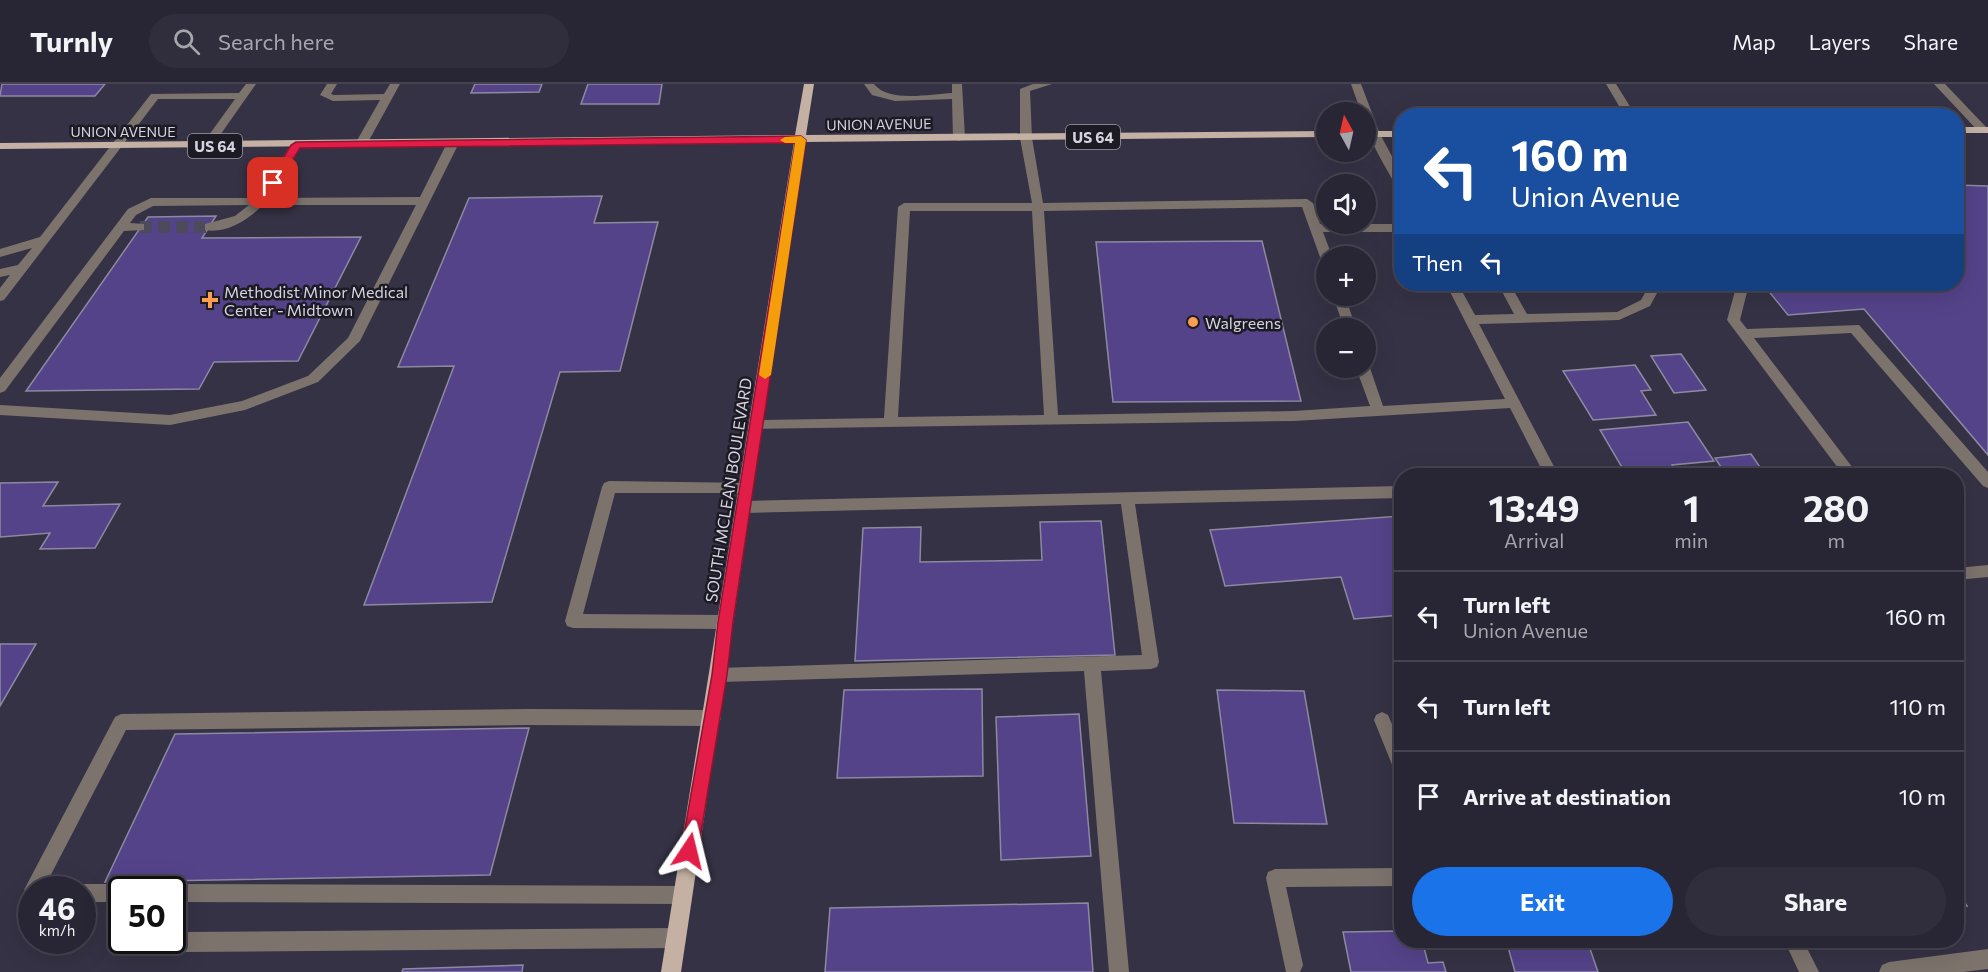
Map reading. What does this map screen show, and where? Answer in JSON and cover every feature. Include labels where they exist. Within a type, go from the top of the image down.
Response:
[{"type":"main road","name":"SOUTH MCLEAN BOULEVARD","points":[[671,972],[758,425],[809,84]]},
{"type":"main road","points":[[1964,130],[1985,130]]},
{"type":"main road","name":"UNION AVENUE","points":[[0,146],[207,146],[1316,134]]},
{"type":"main road","points":[[1376,134],[1394,134]]},
{"type":"street","points":[[207,146],[251,84]]},
{"type":"street","points":[[332,84],[325,95],[333,98],[388,97]]},
{"type":"street","points":[[361,144],[395,84]]},
{"type":"street","points":[[869,84],[876,93],[895,98],[957,96]]},
{"type":"street","points":[[957,84],[959,138]]},
{"type":"street","points":[[1047,84],[1025,89],[1026,138],[1038,207],[1051,421]]},
{"type":"street","points":[[1356,84],[1361,102]]},
{"type":"street","points":[[1611,84],[1627,108]]},
{"type":"street","points":[[1939,84],[1963,108]]},
{"type":"street","points":[[0,297],[154,96],[243,96]]},
{"type":"street","points":[[1964,109],[1985,130]]},
{"type":"street","points":[[0,410],[170,420],[246,405],[313,379],[353,341],[453,143]]},
{"type":"street","points":[[1376,144],[1394,173]]},
{"type":"street","points":[[209,227],[226,227],[262,201],[296,145]]},
{"type":"street","points":[[0,388],[132,212],[151,202],[424,201]]},
{"type":"street","points":[[891,423],[904,207],[1307,203],[1316,228]]},
{"type":"street","points":[[120,227],[140,227]]},
{"type":"street","points":[[1376,228],[1394,228]]},
{"type":"street","points":[[0,253],[44,240]]},
{"type":"street","points":[[0,273],[23,268]]},
{"type":"street","points":[[1456,291],[1548,468]]},
{"type":"street","points":[[1508,291],[1524,320]]},
{"type":"street","points":[[1471,320],[1619,316],[1646,303],[1652,291]]},
{"type":"street","points":[[1741,291],[1733,320],[1846,468]]},
{"type":"street","points":[[1743,334],[1854,328],[1988,482]]},
{"type":"street","points":[[1366,378],[1378,411]]},
{"type":"street","points":[[758,425],[1294,416],[1514,403]]},
{"type":"street","points":[[725,622],[573,621],[609,487],[747,487]]},
{"type":"street","points":[[744,507],[1394,492]]},
{"type":"street","points":[[719,675],[1150,662],[1127,498]]},
{"type":"street","points":[[1964,573],[1988,571]]},
{"type":"street","points":[[1092,664],[1119,972]]},
{"type":"street","points":[[40,876],[121,722],[529,717],[712,718]]},
{"type":"street","points":[[1383,720],[1394,748]]},
{"type":"street","points":[[1293,965],[1275,878],[1394,877]]},
{"type":"street","points":[[186,893],[682,895]]},
{"type":"street","points":[[186,942],[676,938]]},
{"type":"street","points":[[1797,948],[1809,972]]},
{"type":"street","points":[[1889,972],[1988,959]]},
{"type":"building","points":[[2,84],[105,84],[95,96],[0,96]]},
{"type":"building","points":[[475,84],[542,84],[539,92],[471,93]]},
{"type":"building","points":[[588,84],[662,84],[659,104],[581,104]]},
{"type":"building","points":[[1964,185],[1988,186],[1988,455],[1864,309],[1788,315],[1769,291],[1964,291]]},
{"type":"building","points":[[602,196],[594,223],[658,222],[620,371],[560,372],[492,602],[364,605],[454,366],[398,367],[469,198]]},
{"type":"building","name":"Methodist Minor Medical Center - Midtown","points":[[216,216],[202,238],[361,237],[298,361],[214,362],[199,389],[26,391],[148,217]]},
{"type":"building","name":"Walgreens","points":[[1262,241],[1301,401],[1113,402],[1096,242]]},
{"type":"building","points":[[1681,354],[1706,390],[1674,393],[1651,356]]},
{"type":"building","points":[[1635,365],[1651,390],[1641,391],[1656,415],[1593,420],[1563,371]]},
{"type":"building","points":[[1688,422],[1714,461],[1672,465],[1674,468],[1622,468],[1600,430]]},
{"type":"building","points":[[1751,454],[1761,468],[1722,468],[1715,458]]},
{"type":"building","points":[[58,482],[43,506],[120,504],[95,548],[40,549],[50,533],[0,537],[0,483]]},
{"type":"building","points":[[1394,517],[1394,616],[1354,619],[1341,577],[1225,586],[1210,530]]},
{"type":"building","points":[[1101,521],[1115,655],[855,661],[863,528],[921,527],[920,562],[1042,560],[1040,522]]},
{"type":"building","points":[[0,644],[36,644],[0,706]]},
{"type":"building","points":[[982,689],[983,776],[837,778],[844,690]]},
{"type":"building","points":[[1217,690],[1304,691],[1327,824],[1234,823]]},
{"type":"building","points":[[1079,714],[1091,856],[1001,860],[996,717]]},
{"type":"building","points":[[529,728],[490,875],[186,881],[186,876],[108,876],[108,882],[105,882],[175,734]]},
{"type":"building","points":[[1088,903],[1093,972],[825,972],[830,908]]},
{"type":"building","points":[[1394,931],[1394,948],[1424,948],[1428,963],[1443,962],[1446,972],[1351,972],[1343,932]]},
{"type":"building","points":[[1508,948],[1590,948],[1598,972],[1515,972]]},
{"type":"building","points":[[523,965],[522,972],[402,972],[403,969]]},
{"type":"tunnel","points":[[140,227],[209,227]]},
{"type":"slow traffic","points":[[765,375],[801,140],[785,140]]},
{"type":"place","name":"Methodist Minor Medical Center - Midtown","points":[[210,300]]},
{"type":"place","name":"Walgreens","points":[[1193,322]]},
{"type":"route","points":[[273,183],[296,145],[801,140],[758,425],[725,622],[719,675],[689,851]]}]
